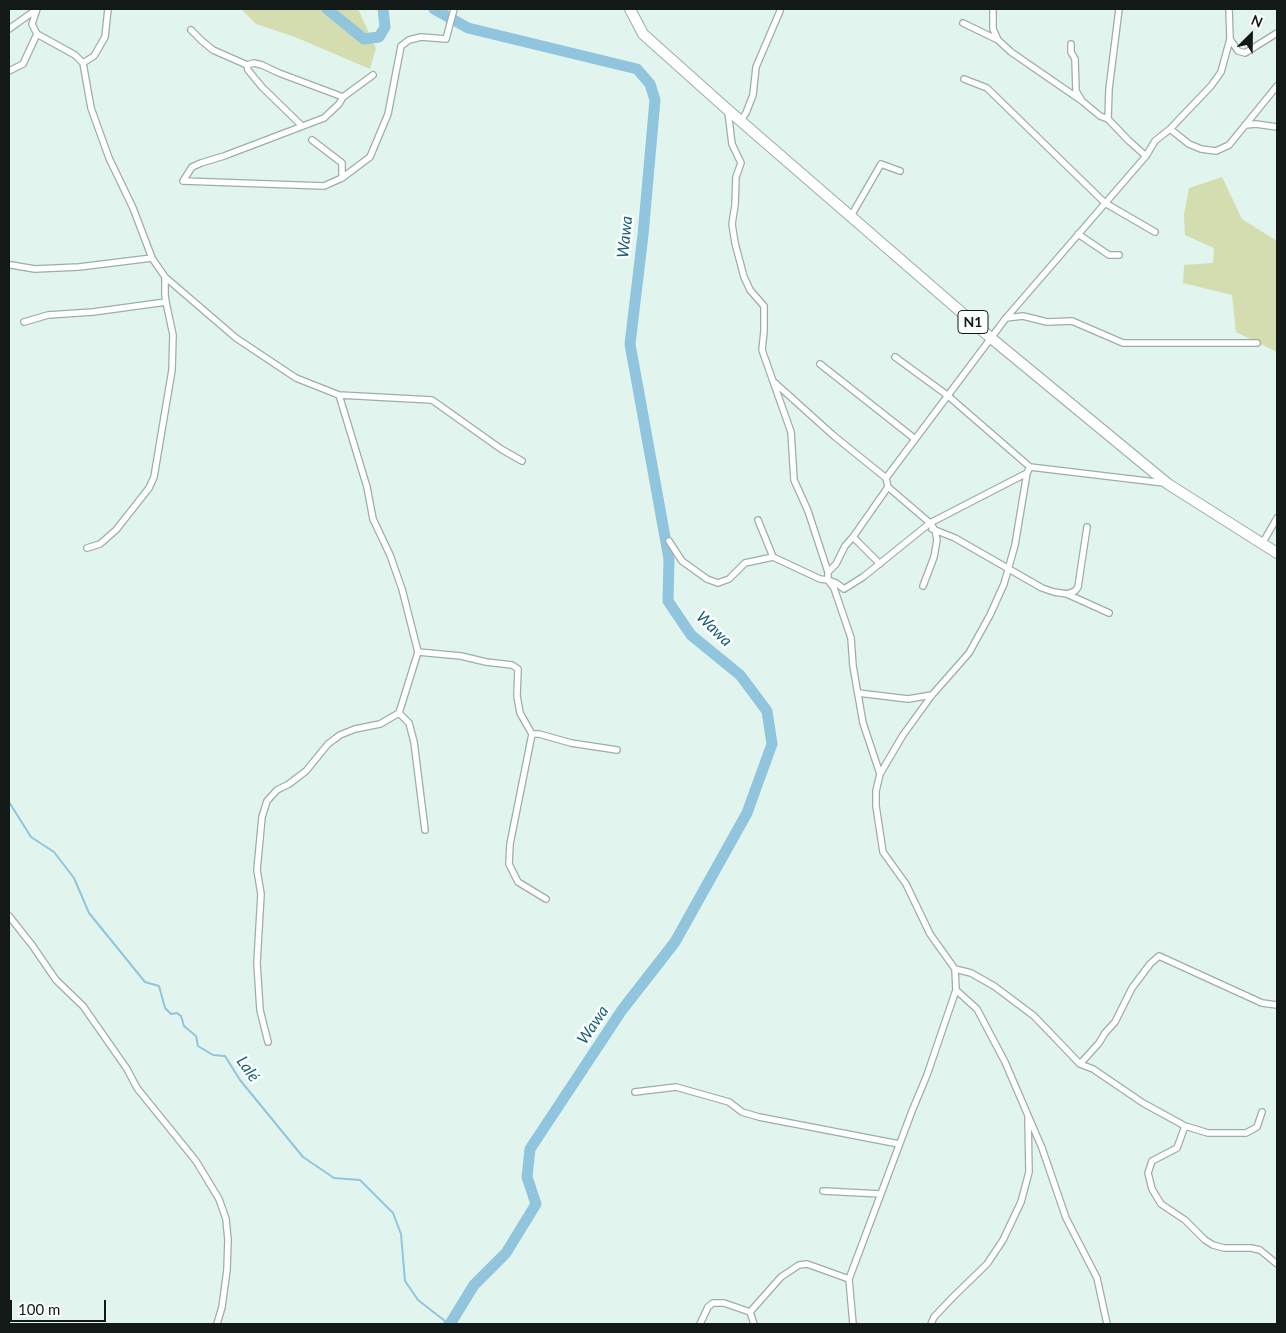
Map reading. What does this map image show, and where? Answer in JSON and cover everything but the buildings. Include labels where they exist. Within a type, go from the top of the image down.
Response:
[{"type":"highway","name":"N1","points":[[630,9],[643,34],[991,338],[1168,484],[1277,553]]},
{"type":"street","points":[[9,29],[37,9],[32,24],[37,34],[75,55],[83,64],[91,108],[109,158],[134,208],[152,258],[165,276],[236,338],[296,378],[339,395],[432,400],[500,449],[522,461]]},
{"type":"street","points":[[83,64],[94,56],[105,37],[108,9]]},
{"type":"street","points":[[373,75],[343,97],[340,104],[324,118],[224,156],[200,163],[192,167],[184,181],[324,186],[342,178],[370,157],[388,114],[400,46],[409,40],[421,37],[446,39],[454,9]]},
{"type":"street","points":[[993,9],[993,29],[998,40]]},
{"type":"street","points":[[1108,119],[1109,89],[1119,9]]},
{"type":"street","points":[[886,478],[1006,318],[1146,156],[1155,140],[1170,129],[1212,86],[1221,72],[1230,39],[1229,9]]},
{"type":"street","points":[[741,120],[753,95],[756,67],[780,11]]},
{"type":"street","points":[[963,23],[998,40],[1011,52],[1082,100],[1100,116],[1108,119],[1146,156]]},
{"type":"street","points":[[191,30],[213,50],[247,65],[262,65],[343,97]]},
{"type":"street","points":[[1230,39],[1238,51],[1246,54],[1277,33]]},
{"type":"street","points":[[9,71],[23,64],[37,34]]},
{"type":"street","points":[[1071,44],[1071,52],[1075,59],[1076,91],[1082,100]]},
{"type":"street","points":[[247,65],[248,70],[262,87],[302,126]]},
{"type":"street","points":[[964,79],[986,88],[1105,202],[1155,232]]},
{"type":"street","points":[[1170,129],[1189,144],[1201,149],[1216,151],[1229,145],[1277,86]]},
{"type":"street","points":[[728,110],[732,144],[741,163],[736,177],[732,224],[744,278],[750,290],[764,306],[762,350],[791,432],[794,480],[808,511],[828,572],[828,580],[834,588],[851,638],[853,666],[864,723],[880,774]]},
{"type":"street","points":[[1245,126],[1256,124],[1277,127]]},
{"type":"street","points":[[312,140],[342,163],[342,178]]},
{"type":"street","points":[[851,216],[880,164],[900,172]]},
{"type":"street","points":[[1078,234],[1109,255],[1119,255]]},
{"type":"street","points":[[11,265],[35,269],[79,267],[152,258]]},
{"type":"street","points":[[87,548],[100,544],[116,530],[149,488],[154,476],[172,370],[173,335],[164,295],[165,276]]},
{"type":"street","points":[[24,322],[48,315],[93,312],[166,302]]},
{"type":"street","points":[[1006,318],[1023,316],[1047,322],[1072,321],[1123,343],[1257,343]]},
{"type":"street","points":[[895,357],[947,395],[1030,467],[1168,484]]},
{"type":"street","points":[[820,364],[915,439]]},
{"type":"street","points":[[774,381],[834,436],[886,478],[888,487],[935,530],[955,538],[1042,588],[1067,594],[1109,612]]},
{"type":"street","points":[[268,1042],[260,1010],[257,963],[261,894],[257,870],[262,817],[267,801],[277,790],[289,784],[306,770],[328,744],[340,735],[380,724],[399,713],[418,652],[396,572],[373,519],[367,487],[339,395]]},
{"type":"street","points":[[852,1324],[849,1280],[927,1075],[956,990],[955,969],[930,934],[906,884],[883,852],[876,806],[876,791],[880,774],[903,735],[932,696],[969,653],[990,615],[1009,568],[1015,545],[1027,473],[1030,467]]},
{"type":"street","points":[[669,540],[682,561],[707,579],[718,583],[729,579],[745,563],[773,557],[820,579],[836,583],[844,589],[863,577],[928,525],[1027,473]]},
{"type":"street","points":[[828,572],[836,564],[845,546],[888,487]]},
{"type":"street","points":[[1262,544],[1277,518]]},
{"type":"street","points":[[758,520],[773,557]]},
{"type":"street","points":[[1067,594],[1075,591],[1078,587],[1087,527]]},
{"type":"street","points":[[923,586],[934,557],[937,540],[935,530]]},
{"type":"street","points":[[853,537],[880,564]]},
{"type":"street","points":[[418,652],[461,656],[486,662],[512,665],[518,669],[517,696],[520,713],[532,734],[510,844],[509,864],[518,882],[546,899]]},
{"type":"street","points":[[858,692],[908,699],[932,696]]},
{"type":"street","points":[[399,713],[409,723],[414,742],[425,830]]},
{"type":"street","points":[[532,734],[539,734],[571,743],[618,750]]},
{"type":"street","points":[[9,916],[56,980],[83,1006],[127,1069],[137,1088],[196,1160],[219,1199],[226,1219],[228,1270],[222,1307],[217,1324]]},
{"type":"street","points":[[1080,1064],[1115,1022],[1137,982],[1150,964],[1159,956],[1262,1004],[1277,1005]]},
{"type":"street","points":[[955,969],[971,973],[994,986],[1034,1016],[1080,1064],[1093,1069],[1144,1103],[1185,1126],[1208,1133],[1246,1133],[1257,1127],[1262,1112]]},
{"type":"street","points":[[956,990],[977,1009],[1005,1062],[1042,1148],[1066,1218],[1097,1278],[1107,1324]]},
{"type":"street","points":[[635,1092],[676,1087],[729,1102],[742,1112],[759,1117],[900,1144]]},
{"type":"street","points":[[931,1324],[934,1317],[946,1304],[988,1264],[1007,1233],[1020,1202],[1029,1172],[1028,1113]]},
{"type":"street","points":[[1185,1126],[1176,1148],[1152,1162],[1148,1173],[1152,1189],[1161,1204],[1185,1220],[1205,1240],[1213,1245],[1224,1248],[1260,1250],[1277,1264]]},
{"type":"street","points":[[823,1191],[881,1194]]},
{"type":"street","points":[[750,1312],[781,1277],[799,1265],[807,1264],[849,1280]]},
{"type":"street","points":[[700,1324],[708,1307],[713,1303],[724,1302],[750,1312]]},
{"type":"street","points":[[750,1312],[754,1324]]},
{"type":"green space","points":[[241,9],[358,9],[376,48],[370,69],[295,37],[256,24]]},
{"type":"green space","points":[[1222,177],[1242,219],[1277,241],[1277,352],[1236,332],[1232,295],[1183,283],[1184,265],[1213,263],[1214,248],[1185,235],[1184,214],[1189,188]]},
{"type":"waterway","name":"Wawa","points":[[327,9],[364,39],[379,37],[385,27],[383,9]]},
{"type":"waterway","name":"Wawa","points":[[434,9],[468,28],[637,69],[650,84],[655,100],[643,235],[630,344],[669,559],[668,601],[691,635],[740,675],[767,711],[772,744],[747,813],[675,942],[622,1010],[530,1149],[527,1177],[536,1204],[506,1253],[474,1285],[450,1324]]},
{"type":"waterway","name":"Lalé","points":[[9,802],[31,837],[54,852],[74,878],[89,913],[145,982],[159,986],[165,1008],[171,1014],[177,1013],[181,1016],[184,1026],[196,1036],[198,1046],[213,1055],[225,1056],[240,1080],[303,1157],[334,1178],[360,1180],[393,1213],[401,1234],[405,1281],[418,1300],[445,1321],[444,1324]]}]
